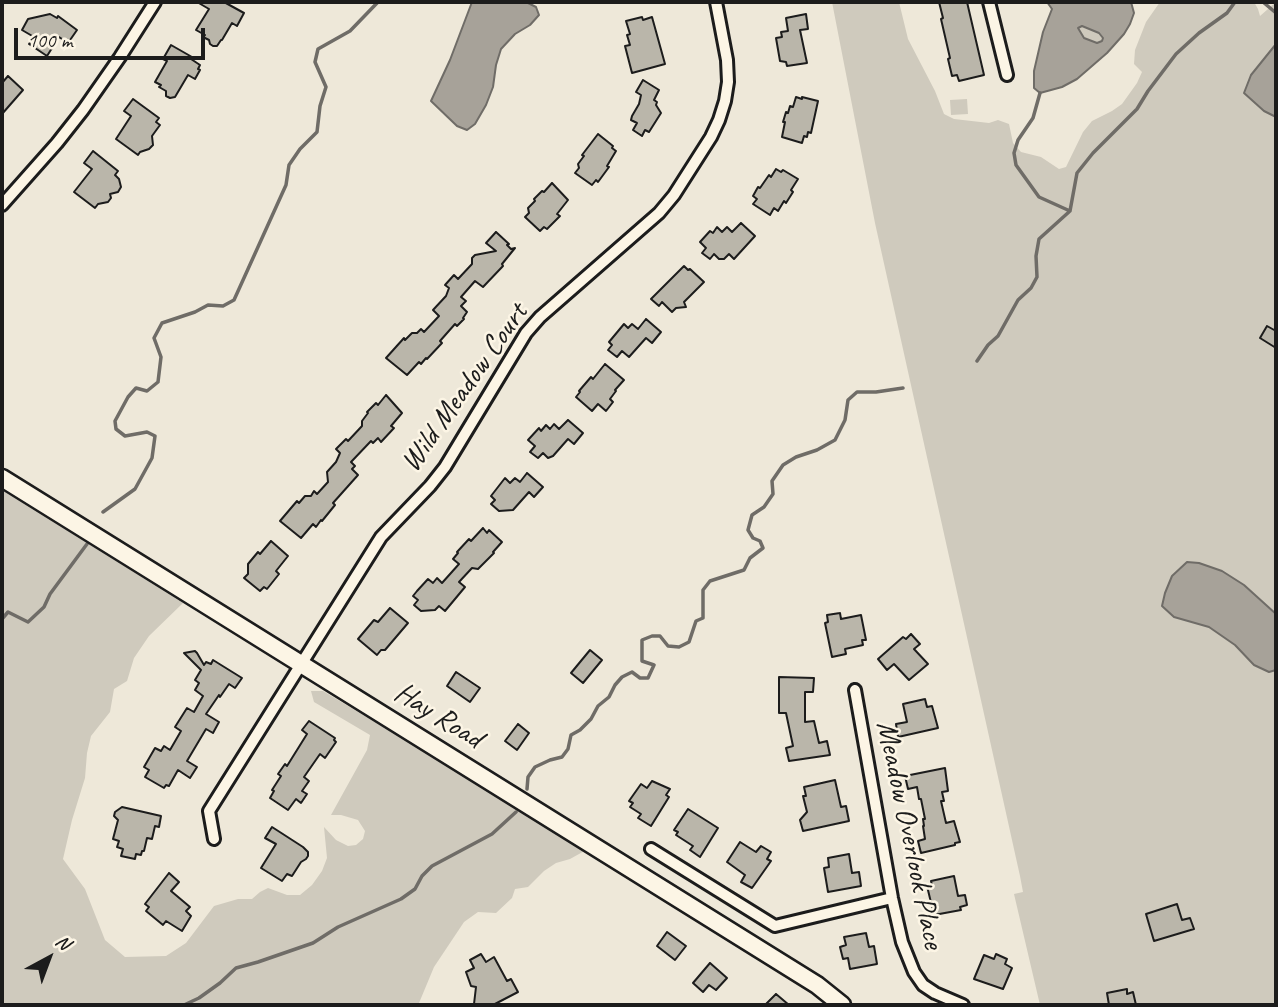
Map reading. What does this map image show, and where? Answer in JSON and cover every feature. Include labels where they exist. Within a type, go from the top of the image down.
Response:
[{"type":"street","points":[[2,205],[83,110],[155,2]]},
{"type":"street","name":"Wild Meadow Court","points":[[214,839],[209,811],[381,537],[430,486],[444,467],[526,333],[540,317],[659,213],[674,195],[711,137],[725,101],[728,82],[727,60],[716,2]]},
{"type":"street","points":[[989,2],[1007,75]]},
{"type":"street","name":"Hay Road","points":[[2,478],[817,985],[842,1005]]},
{"type":"street","name":"Meadow Overlook Place","points":[[855,690],[902,942],[914,972],[923,985],[963,1005]]},
{"type":"street","points":[[651,849],[775,926],[892,898]]},
{"type":"shaded area","points":[[472,2],[526,2],[536,7],[539,15],[501,49],[493,87],[486,105],[475,124],[467,130],[457,126],[431,101]]},
{"type":"shaded area","points":[[832,2],[899,2],[908,39],[944,114],[954,119],[989,123],[998,120],[1009,124],[1013,143],[1021,152],[1041,157],[1059,169],[1066,167],[1083,132],[1092,121],[1122,104],[1137,83],[1142,72],[1134,64],[1135,50],[1146,22],[1160,2],[1254,2],[1260,16],[1276,2],[1276,614],[1244,585],[1222,571],[1199,563],[1187,563],[1175,617],[1209,627],[1235,645],[1254,665],[1269,672],[1276,670],[1276,1005],[1040,1005],[1014,894],[1023,892],[1020,876],[875,223]]},
{"type":"shaded area","points":[[1047,2],[1131,2],[1134,13],[1124,34],[1077,79],[1062,87],[1040,93],[1034,88],[1034,71],[1043,32],[1052,9]],"holes":[[[1082,26],[1099,33],[1103,38],[1097,43],[1084,38],[1078,28]]]},
{"type":"shaded area","points":[[1081,26],[1099,33],[1102,41],[1098,43],[1084,38],[1078,28]]},
{"type":"shaded area","points":[[1276,44],[1276,117],[1264,111],[1244,93],[1251,75]]},
{"type":"shaded area","points":[[967,99],[968,114],[951,115],[950,100]]},
{"type":"shaded area","points":[[2,489],[183,603],[149,636],[134,658],[127,681],[114,689],[110,712],[91,736],[85,778],[63,859],[85,889],[105,940],[125,957],[166,956],[186,943],[214,906],[238,899],[252,899],[268,888],[287,895],[300,895],[312,885],[327,858],[324,827],[336,840],[348,846],[356,845],[363,839],[365,831],[358,820],[331,815],[367,750],[370,735],[314,702],[311,691],[323,691],[588,849],[556,863],[528,887],[515,889],[512,898],[496,913],[478,912],[464,922],[434,967],[419,1003],[421,1005],[2,1005]]},
{"type":"shaded area","points":[[1187,562],[1222,571],[1244,585],[1276,614],[1276,670],[1269,672],[1254,665],[1235,645],[1209,627],[1174,617],[1162,606],[1172,576]]},
{"type":"building","points":[[197,2],[224,2],[244,13],[237,26],[232,23],[217,46],[210,44],[209,40],[203,37],[205,35],[196,30],[209,9]]},
{"type":"building","points":[[939,2],[967,2],[984,75],[959,81],[957,75],[952,76]]},
{"type":"building","points":[[50,14],[57,18],[58,16],[77,30],[68,43],[59,37],[47,56],[29,44],[34,37],[22,30],[28,19]]},
{"type":"building","points":[[806,14],[808,29],[800,30],[807,63],[787,66],[786,62],[780,61],[776,38],[782,37],[781,32],[788,31],[786,18]]},
{"type":"building","points":[[642,17],[643,20],[652,17],[665,64],[632,73],[625,46],[630,45],[626,21]]},
{"type":"building","points":[[171,45],[192,57],[191,59],[200,65],[200,70],[195,79],[188,75],[175,97],[170,98],[166,96],[166,91],[159,87],[161,85],[155,82],[167,61],[163,59]]},
{"type":"building","points":[[8,76],[23,90],[2,114],[2,83]]},
{"type":"building","points":[[643,80],[659,90],[654,100],[661,113],[649,132],[645,130],[642,136],[633,130],[637,123],[631,120],[641,95],[636,92]]},
{"type":"building","points":[[796,97],[818,101],[811,133],[808,132],[807,137],[804,136],[802,143],[782,137],[786,112],[788,113],[790,106],[793,107]]},
{"type":"building","points":[[133,99],[159,118],[156,122],[160,125],[152,136],[153,145],[138,155],[116,139],[131,116],[124,111]]},
{"type":"building","points":[[598,134],[616,151],[607,166],[609,167],[598,182],[596,180],[592,185],[575,173],[584,156],[582,155]]},
{"type":"building","points":[[93,151],[118,171],[115,175],[121,187],[118,192],[110,194],[108,202],[98,204],[95,208],[74,192],[92,169],[84,163]]},
{"type":"building","points":[[776,169],[798,179],[786,203],[784,201],[778,211],[774,208],[770,215],[753,204],[757,199],[753,196]]},
{"type":"building","points":[[552,183],[568,200],[557,214],[560,216],[547,229],[544,227],[540,231],[525,217],[534,199]]},
{"type":"building","points":[[741,223],[755,236],[734,259],[729,254],[724,259],[719,259],[714,254],[710,259],[702,253],[706,248],[700,242],[710,231],[713,233],[717,227],[722,232],[727,227],[732,232]]},
{"type":"building","points":[[496,232],[511,249],[515,248],[503,266],[483,287],[475,281],[461,297],[466,301],[461,306],[467,312],[464,319],[457,326],[455,324],[427,359],[421,364],[419,362],[407,375],[386,358],[404,338],[405,340],[421,329],[424,332],[439,316],[433,310],[446,296],[449,288],[445,285],[454,275],[458,279],[472,264],[475,255],[496,251],[486,243]]},
{"type":"building","points":[[684,266],[704,282],[684,302],[686,307],[676,308],[672,312],[662,302],[659,306],[651,299]]},
{"type":"building","points":[[646,319],[661,332],[652,343],[646,338],[629,357],[622,351],[617,357],[608,350],[612,345],[609,342],[624,324],[628,328],[632,324],[638,329]]},
{"type":"building","points":[[1267,326],[1276,331],[1276,348],[1260,338]]},
{"type":"building","points":[[605,364],[624,380],[615,390],[610,399],[613,402],[606,411],[598,404],[592,411],[576,397]]},
{"type":"building","points":[[386,395],[402,413],[391,426],[394,428],[381,442],[378,438],[373,443],[371,441],[351,462],[355,466],[352,469],[358,475],[333,503],[335,505],[322,521],[316,527],[313,524],[301,538],[280,521],[297,501],[299,503],[305,496],[311,496],[314,491],[317,494],[328,482],[327,472],[340,453],[336,449],[362,426],[367,412],[376,403],[378,405]]},
{"type":"building","points":[[568,420],[583,433],[574,444],[568,439],[548,458],[543,453],[538,458],[530,452],[535,446],[528,440],[539,428],[541,431],[546,425],[550,429],[554,424],[559,429]]},
{"type":"building","points":[[527,473],[543,487],[534,497],[529,492],[513,510],[499,511],[491,504],[495,500],[491,496],[505,478],[510,483],[515,478],[520,482]]},
{"type":"building","points":[[483,528],[502,542],[494,553],[478,569],[472,568],[459,582],[465,587],[445,611],[439,606],[435,610],[421,611],[414,605],[418,600],[413,596],[428,579],[433,583],[437,578],[442,583],[459,564],[453,559],[457,552]]},
{"type":"building","points":[[271,541],[288,556],[267,589],[264,587],[260,591],[244,578],[248,574],[248,564]]},
{"type":"building","points":[[390,608],[408,623],[385,650],[381,650],[377,655],[358,639],[374,620],[378,622]]},
{"type":"building","points":[[840,613],[841,619],[861,615],[866,640],[862,640],[863,645],[845,649],[846,654],[832,657],[825,623],[828,622],[827,615]]},
{"type":"building","points":[[911,634],[920,644],[914,649],[928,664],[909,680],[894,664],[887,670],[878,659],[903,637],[906,639]]},
{"type":"building","points":[[590,650],[602,660],[583,683],[571,673]]},
{"type":"building","points":[[195,651],[204,665],[206,662],[211,664],[213,660],[242,678],[235,688],[229,684],[206,714],[219,722],[213,733],[206,729],[187,761],[197,767],[190,778],[178,770],[169,786],[164,788],[145,777],[149,770],[144,767],[155,748],[161,751],[164,746],[170,750],[181,731],[175,727],[187,708],[194,712],[203,696],[195,690],[199,683],[195,680],[201,670],[184,653]]},
{"type":"building","points":[[456,672],[480,688],[470,702],[447,686]]},
{"type":"building","points":[[779,677],[814,678],[813,692],[805,692],[805,722],[814,721],[819,743],[827,741],[830,755],[789,761],[786,748],[793,746],[786,713],[779,713]]},
{"type":"building","points":[[925,699],[927,707],[932,706],[938,728],[898,737],[896,724],[907,722],[903,704]]},
{"type":"building","points":[[309,721],[335,738],[336,742],[325,758],[320,754],[304,777],[309,781],[302,791],[307,794],[301,803],[296,799],[288,810],[270,798],[281,776],[278,774],[285,764],[287,766],[307,734],[302,730]]},
{"type":"building","points":[[518,724],[529,733],[517,750],[505,741]]},
{"type":"building","points":[[945,768],[948,791],[942,792],[944,801],[941,801],[946,823],[954,821],[960,842],[921,853],[918,841],[925,839],[925,819],[921,799],[917,787],[908,789],[905,776]]},
{"type":"building","points":[[835,780],[841,807],[846,806],[849,821],[803,831],[800,820],[807,812],[804,787]]},
{"type":"building","points":[[652,781],[670,789],[666,795],[669,797],[651,826],[638,818],[641,814],[630,807],[633,803],[629,801],[641,784],[647,788]]},
{"type":"building","points":[[122,807],[161,816],[159,827],[155,826],[152,839],[147,838],[144,851],[141,855],[136,854],[135,859],[121,856],[123,849],[117,847],[119,841],[113,839],[118,820],[114,816],[115,812]]},
{"type":"building","points":[[688,809],[718,828],[700,857],[690,850],[693,846],[676,835],[678,832],[674,830]]},
{"type":"building","points":[[272,827],[308,852],[306,859],[292,876],[287,874],[282,881],[261,868],[276,844],[265,838]]},
{"type":"building","points":[[740,842],[756,852],[761,846],[771,852],[767,859],[771,861],[752,888],[741,882],[745,875],[727,862]]},
{"type":"building","points":[[849,854],[852,873],[859,872],[861,886],[828,892],[824,868],[829,867],[828,858]]},
{"type":"building","points":[[169,873],[179,882],[171,891],[190,907],[186,911],[191,916],[182,931],[166,921],[163,925],[146,911],[149,907],[145,904]]},
{"type":"building","points":[[954,876],[958,896],[965,895],[967,905],[960,907],[961,910],[934,915],[927,886],[932,885],[931,881]]},
{"type":"building","points":[[1177,904],[1182,920],[1190,918],[1194,929],[1154,941],[1146,914]]},
{"type":"building","points":[[667,932],[686,946],[675,960],[657,946]]},
{"type":"building","points":[[866,933],[869,947],[874,946],[877,964],[850,969],[848,958],[843,959],[840,947],[846,945],[844,937]]},
{"type":"building","points":[[481,954],[486,962],[494,957],[507,981],[511,979],[518,992],[493,1005],[474,1004],[476,987],[471,986],[466,972],[474,968],[470,960]]},
{"type":"building","points":[[996,954],[1007,959],[1005,964],[1012,968],[1003,989],[974,979],[984,955],[994,959]]},
{"type":"building","points":[[710,963],[727,978],[716,990],[709,985],[703,992],[693,983]]},
{"type":"building","points":[[1127,989],[1127,994],[1133,992],[1136,1005],[1109,1005],[1107,993]]},
{"type":"building","points":[[776,994],[789,1005],[765,1005]]},
{"type":"waterway","points":[[103,512],[135,489],[152,458],[155,436],[147,432],[125,436],[116,429],[115,421],[136,388],[147,391],[158,382],[161,357],[154,338],[162,323],[208,305],[223,306],[234,300],[286,185],[289,165],[317,132],[320,106],[326,87],[315,62],[318,49],[350,31],[378,2]]},
{"type":"waterway","points":[[977,361],[998,336],[1018,300],[1031,288],[1037,277],[1036,256],[1039,239],[1070,211],[1077,173],[1137,109],[1176,54],[1227,13],[1235,2]]},
{"type":"waterway","points":[[1263,2],[1276,13]]},
{"type":"waterway","points":[[1040,93],[1033,118],[1018,140],[1014,153],[1016,165],[1039,197],[1070,211]]},
{"type":"waterway","points":[[527,789],[528,777],[535,767],[562,757],[568,749],[571,735],[591,719],[622,677],[632,672],[640,678],[648,678],[654,665],[642,661],[642,640],[660,636],[668,646],[679,647],[689,642],[696,621],[703,618],[703,590],[710,581],[744,570],[750,558],[763,548],[760,541],[753,538],[748,530],[752,515],[764,507],[773,494],[772,481],[783,465],[835,440],[845,420],[848,400],[857,392],[903,388]]},
{"type":"waterway","points":[[2,619],[8,612],[28,622],[44,607],[50,594],[87,544]]},
{"type":"waterway","points":[[184,1005],[199,998],[236,968],[313,943],[338,927],[401,899],[415,889],[432,866],[492,834],[516,812]]}]
